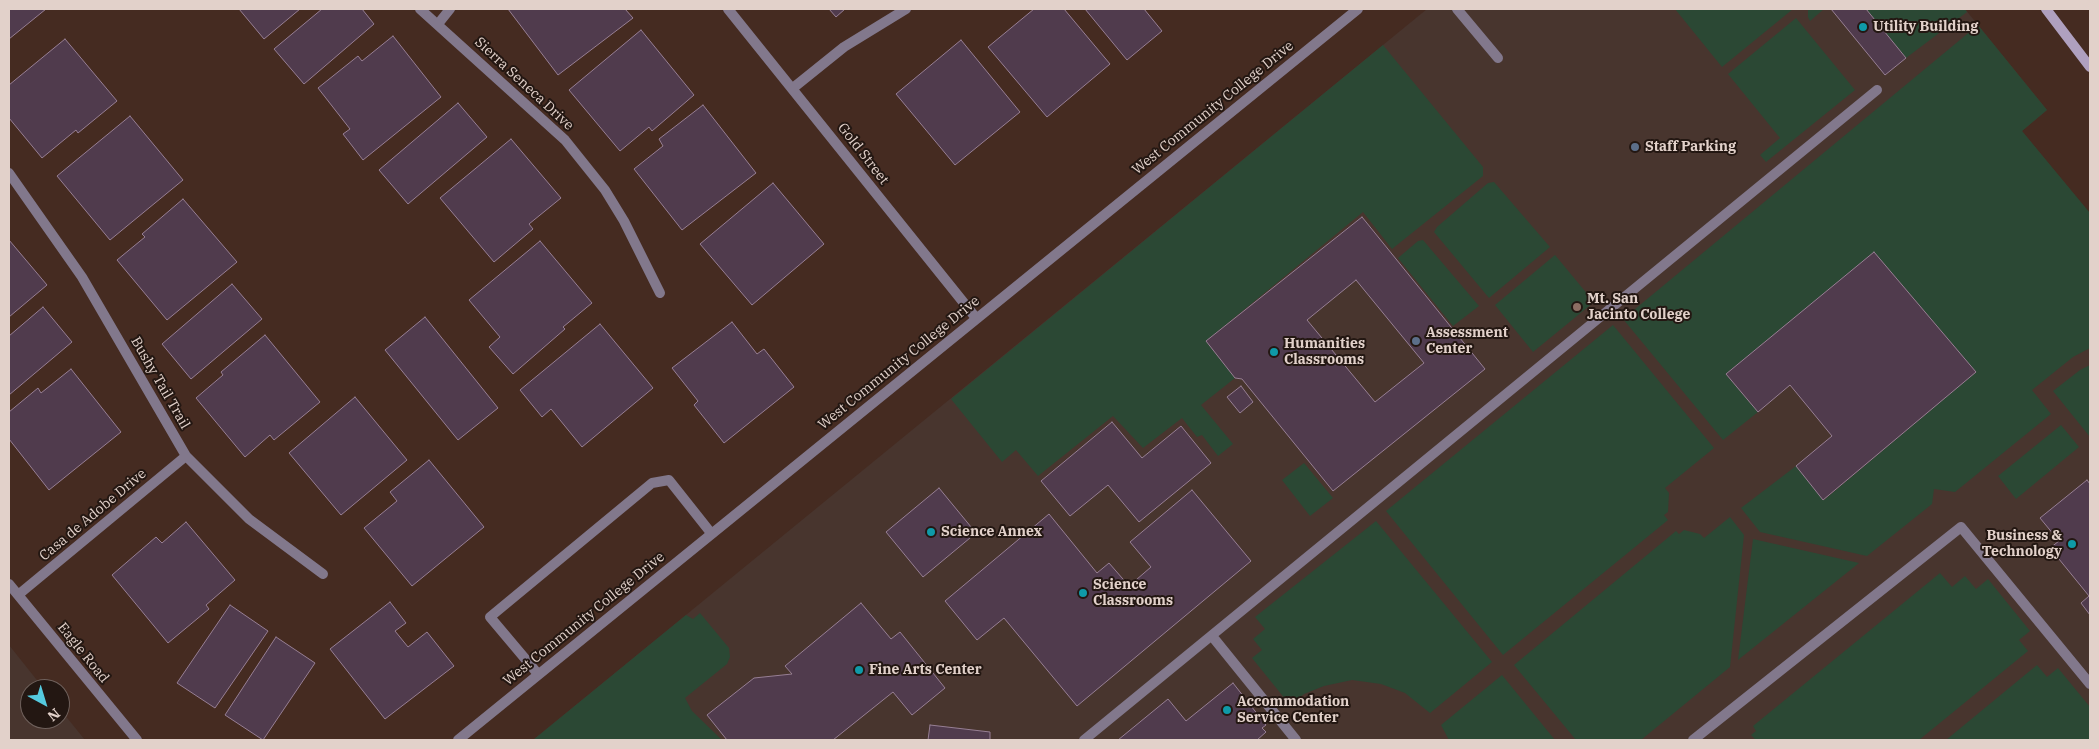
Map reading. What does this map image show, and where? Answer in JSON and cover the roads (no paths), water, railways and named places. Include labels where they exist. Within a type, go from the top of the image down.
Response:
[{"type":"main road","points":[[2046,9],[2090,66]]},
{"type":"street","name":"Sierra Seneca Drive","points":[[420,9],[565,140],[605,190],[624,220],[660,293]]},
{"type":"street","points":[[438,24],[450,9]]},
{"type":"street","name":"Gold Street","points":[[728,9],[976,318]]},
{"type":"street","points":[[793,88],[844,47],[906,9]]},
{"type":"street","name":"West Community College Drive","points":[[458,740],[1358,9]]},
{"type":"street","points":[[1457,9],[1498,58]]},
{"type":"street","points":[[1084,740],[1877,90]]},
{"type":"street","name":"Bushy Tail Trail","points":[[9,173],[82,277],[186,456],[249,519],[323,574]]},
{"type":"street","name":"Casa de Adobe Drive","points":[[18,595],[186,456]]},
{"type":"street","points":[[538,674],[490,617],[652,483],[669,480],[711,533]]},
{"type":"street","points":[[1696,740],[1961,527],[2090,684]]},
{"type":"street","name":"Eagle Road","points":[[9,584],[137,740]]},
{"type":"street","points":[[1212,636],[1296,740]]},
{"type":"place","name":"Utility Building","points":[[1863,27]]},
{"type":"place","name":"Staff Parking","points":[[1635,147]]},
{"type":"place","name":"Mt. San Jacinto College","points":[[1577,307]]},
{"type":"place","name":"Assessment Center","points":[[1416,341]]},
{"type":"place","name":"Humanities Classrooms","points":[[1274,352]]},
{"type":"place","name":"Science Annex","points":[[931,532]]},
{"type":"place","name":"Business & Technology","points":[[2072,544]]},
{"type":"place","name":"Science Classrooms","points":[[1083,593]]},
{"type":"place","name":"Fine Arts Center","points":[[859,670]]},
{"type":"place","name":"Accommodation Service Center","points":[[1227,710]]}]
